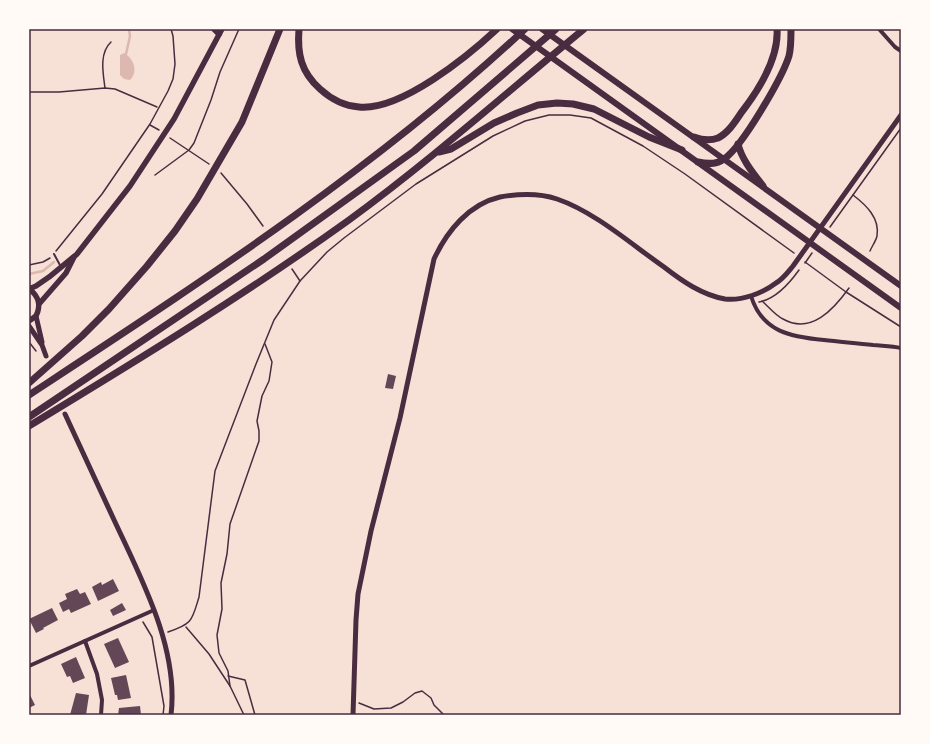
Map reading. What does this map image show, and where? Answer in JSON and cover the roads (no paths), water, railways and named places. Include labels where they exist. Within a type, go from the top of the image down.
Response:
[{"type":"highway","points":[[214,29],[220,32]]},
{"type":"highway","points":[[29,383],[71,346],[109,309],[147,266],[175,231],[197,199],[242,122],[280,29]]},
{"type":"highway","points":[[299,29],[299,55],[307,74],[316,85],[333,99],[358,107],[384,104],[413,91],[460,60],[495,32]]},
{"type":"highway","points":[[512,29],[901,308]]},
{"type":"highway","points":[[29,395],[189,290],[331,189],[401,135],[524,29]]},
{"type":"highway","points":[[542,29],[901,286]]},
{"type":"highway","points":[[29,417],[258,264],[414,151],[556,29]]},
{"type":"highway","points":[[29,426],[187,330],[273,273],[350,219],[437,153],[584,29]]},
{"type":"highway","points":[[694,137],[711,140],[723,135],[729,130],[756,93],[766,73],[774,51],[777,29]]},
{"type":"highway","points":[[698,162],[711,164],[724,159],[738,144],[752,125],[781,74],[789,55],[791,29]]},
{"type":"highway","points":[[437,153],[451,149],[494,123],[517,113],[538,105],[557,103],[573,104],[594,109],[649,137],[682,150]]},
{"type":"highway","points":[[738,144],[745,161],[763,186]]},
{"type":"main road","points":[[29,322],[36,316],[39,304],[66,273],[77,254],[130,186],[156,147],[174,119],[220,32]]},
{"type":"main road","points":[[39,304],[36,295],[29,289],[36,286],[77,254]]},
{"type":"street","points":[[879,29],[894,47],[901,51]]},
{"type":"street","points":[[353,715],[356,620],[358,594],[364,560],[400,418],[433,265],[440,246],[462,217],[482,203],[496,198],[509,196],[542,196],[557,199],[587,213],[686,284],[709,294],[726,299],[751,296],[776,284],[793,266],[901,115]]},
{"type":"street","points":[[751,296],[753,303],[764,320],[785,334],[805,338],[901,348]]},
{"type":"street","points":[[36,316],[42,345],[46,356]]},
{"type":"street","points":[[29,326],[42,345]]},
{"type":"street","points":[[65,414],[142,580],[154,610],[169,661],[173,704],[171,715]]},
{"type":"street","points":[[29,666],[154,610]]},
{"type":"street","points":[[85,641],[97,674],[102,700],[101,715]]},
{"type":"lane","points":[[54,254],[61,266]]},
{"type":"waterway","points":[[126,54],[130,36],[129,29]]},
{"type":"waterway","points":[[29,274],[43,271],[54,262]]}]
